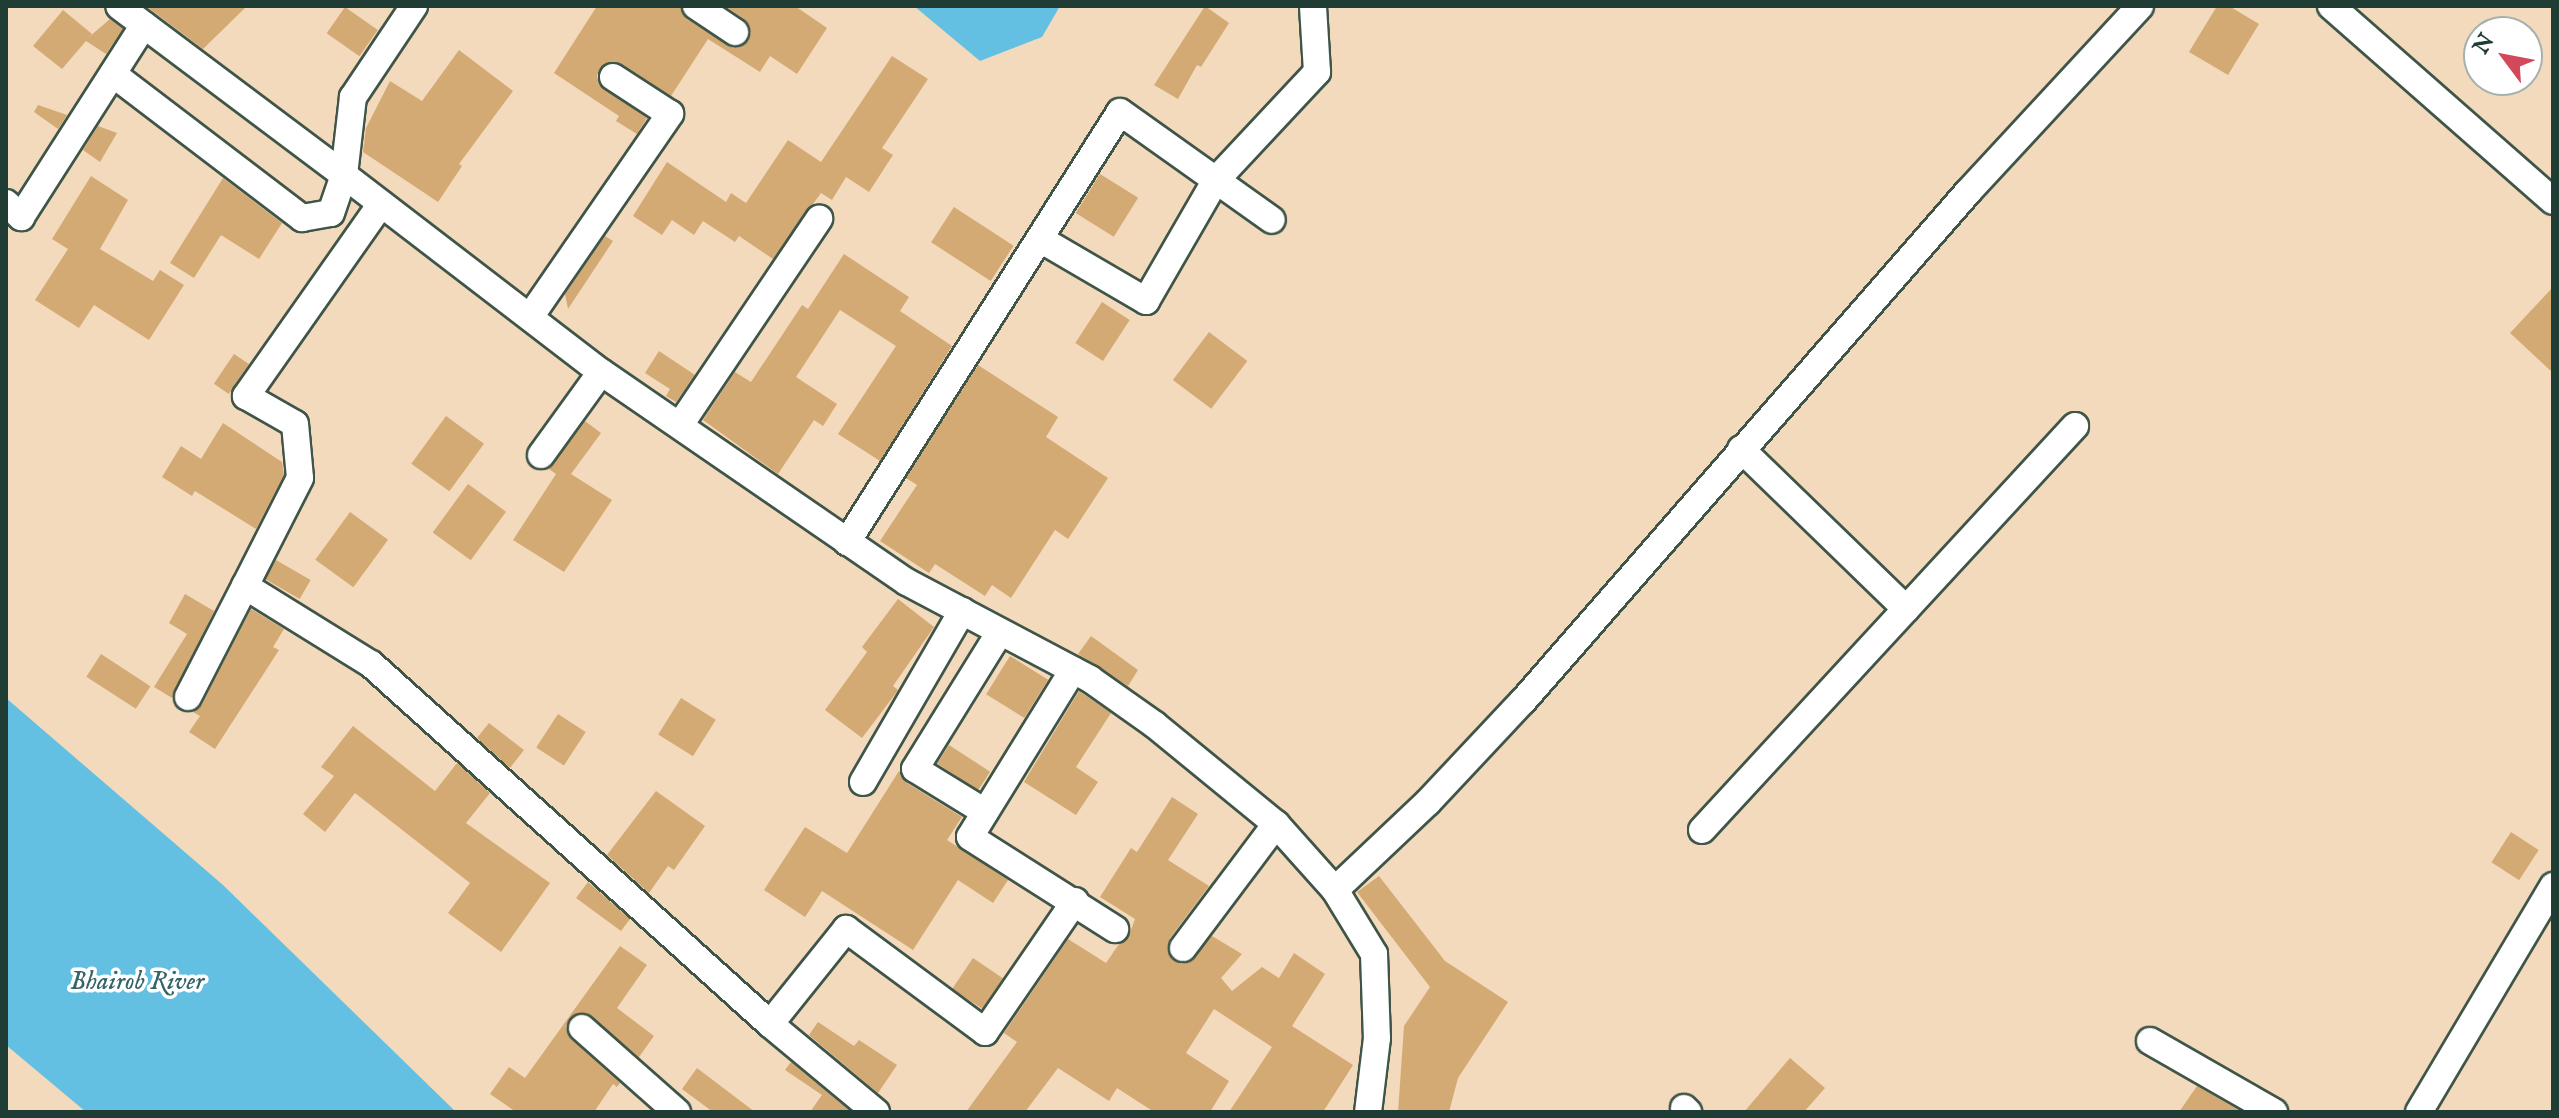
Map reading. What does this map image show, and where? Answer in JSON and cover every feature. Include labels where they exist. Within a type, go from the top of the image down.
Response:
[{"type":"street","points":[[119,6],[601,372],[907,582],[1073,670],[1155,725],[1276,824],[1335,890],[1374,954],[1377,1038],[1368,1112]]},
{"type":"street","points":[[113,74],[302,218],[331,213],[344,175],[353,97],[414,6]]},
{"type":"street","points":[[696,6],[735,32]]},
{"type":"street","points":[[1040,239],[1146,301],[1216,180],[1317,72],[1313,6]]},
{"type":"street","points":[[1335,890],[1428,802],[1523,701],[1968,192],[2140,6]]},
{"type":"street","points":[[2331,6],[2553,201]]},
{"type":"street","points":[[6,203],[21,217],[144,25]]},
{"type":"street","points":[[530,317],[670,114],[613,77]]},
{"type":"street","points":[[847,542],[1120,112],[1272,220]]},
{"type":"street","points":[[188,697],[300,478],[295,424],[246,396],[381,204]]},
{"type":"street","points":[[680,425],[819,219]]},
{"type":"street","points":[[541,455],[601,372]]},
{"type":"street","points":[[1702,830],[2075,426]]},
{"type":"street","points":[[1741,449],[1906,609]]},
{"type":"street","points":[[245,586],[371,664],[770,1024],[876,1112]]},
{"type":"street","points":[[863,782],[962,611]]},
{"type":"street","points":[[985,812],[915,769],[1000,632]]},
{"type":"street","points":[[1073,670],[970,837],[1115,929]]},
{"type":"street","points":[[1183,948],[1276,824]]},
{"type":"street","points":[[2419,1112],[2553,886]]},
{"type":"street","points":[[770,1024],[846,929],[985,1032],[1075,901]]},
{"type":"street","points":[[582,1028],[677,1112]]},
{"type":"street","points":[[2150,1041],[2274,1112]]},
{"type":"water","points":[[914,6],[1060,6],[1042,37],[980,61]]},
{"type":"water","name":"Bhairob River","points":[[6,698],[223,885],[456,1112],[86,1112],[6,1045]]},
{"type":"building","points":[[146,6],[247,6],[203,49]]},
{"type":"building","points":[[597,6],[680,6],[687,19],[733,48],[748,41],[751,32],[744,19],[725,6],[795,6],[827,28],[797,74],[770,56],[760,72],[708,39],[671,96],[622,64],[605,63],[597,75],[599,85],[647,118],[637,134],[616,121],[619,116],[554,73]]},
{"type":"building","points":[[1205,6],[1229,23],[1201,67],[1197,65],[1178,99],[1154,85]]},
{"type":"building","points":[[2217,6],[2229,6],[2259,24],[2228,75],[2189,52]]},
{"type":"building","points":[[345,7],[378,30],[359,56],[327,33]]},
{"type":"building","points":[[63,10],[92,34],[88,38],[110,19],[123,29],[106,54],[86,41],[62,69],[33,46]]},
{"type":"building","points":[[459,50],[513,91],[459,164],[462,166],[438,202],[363,152],[366,128],[390,81],[422,101]]},
{"type":"building","points":[[892,56],[928,79],[882,148],[893,155],[869,192],[846,177],[832,200],[821,193],[773,259],[739,236],[735,242],[703,221],[694,235],[672,220],[662,235],[633,216],[667,162],[726,202],[731,193],[746,203],[788,140],[821,162]]},
{"type":"building","points":[[38,105],[67,115],[58,129],[34,112]]},
{"type":"building","points":[[98,126],[117,133],[100,162],[83,150]]},
{"type":"building","points":[[1100,174],[1138,198],[1114,237],[1076,213]]},
{"type":"building","points":[[91,176],[128,200],[100,249],[153,281],[160,270],[184,285],[149,340],[94,305],[79,328],[35,300],[68,249],[52,239]]},
{"type":"building","points":[[223,178],[282,223],[259,259],[221,235],[194,278],[170,263]]},
{"type":"building","points":[[954,207],[1014,246],[991,281],[931,242]]},
{"type":"building","points":[[605,236],[613,241],[568,309],[565,294]]},
{"type":"building","points":[[844,254],[909,297],[900,311],[952,346],[880,461],[838,434],[896,346],[840,310],[796,377],[837,404],[823,426],[814,420],[778,474],[703,420],[735,372],[751,382],[802,305],[808,309]]},
{"type":"building","points":[[2553,287],[2553,373],[2510,333]]},
{"type":"building","points":[[1102,302],[1130,320],[1103,361],[1075,343]]},
{"type":"building","points":[[1209,332],[1247,361],[1211,409],[1173,380]]},
{"type":"building","points":[[659,351],[695,375],[676,402],[666,396],[670,389],[645,373]]},
{"type":"building","points":[[234,354],[249,364],[229,394],[214,384]]},
{"type":"building","points":[[978,365],[1058,417],[1046,437],[1108,478],[1068,539],[1055,530],[1011,598],[992,585],[985,596],[935,564],[929,573],[880,541],[917,485],[906,478]]},
{"type":"building","points":[[446,416],[484,444],[449,491],[411,464]]},
{"type":"building","points":[[585,421],[601,433],[571,474],[612,500],[564,572],[513,540],[556,474],[549,469]]},
{"type":"building","points":[[223,423],[282,462],[284,475],[256,529],[195,491],[192,496],[162,477],[181,446],[201,459]]},
{"type":"building","points":[[468,484],[506,512],[471,560],[433,533]]},
{"type":"building","points":[[350,512],[388,540],[353,587],[315,560]]},
{"type":"building","points":[[276,560],[311,580],[300,599],[265,579]]},
{"type":"building","points":[[185,594],[214,611],[172,698],[154,687],[187,634],[169,623]]},
{"type":"building","points":[[898,599],[934,627],[893,686],[898,690],[862,738],[825,710],[867,652],[862,647]]},
{"type":"building","points":[[251,609],[284,629],[273,647],[279,650],[215,749],[189,732],[200,716],[193,712],[202,704]]},
{"type":"building","points":[[1091,636],[1138,670],[1128,686],[1078,654]]},
{"type":"building","points":[[101,654],[150,686],[136,709],[86,677]]},
{"type":"building","points":[[1010,656],[1048,680],[1024,718],[986,694]]},
{"type":"building","points":[[1079,691],[1111,713],[1076,767],[1098,782],[1076,815],[1024,782]]},
{"type":"building","points":[[681,698],[716,720],[693,756],[658,734]]},
{"type":"building","points":[[558,714],[586,732],[564,766],[536,748]]},
{"type":"building","points":[[489,723],[524,750],[510,768],[477,738]]},
{"type":"building","points":[[353,726],[435,791],[457,763],[490,793],[466,823],[550,883],[501,952],[448,913],[470,883],[355,793],[325,832],[303,814],[334,776],[321,767]]},
{"type":"building","points":[[949,745],[990,772],[978,790],[937,763]]},
{"type":"building","points":[[899,771],[907,783],[962,817],[947,840],[1008,880],[993,903],[958,880],[913,950],[822,891],[805,917],[764,890],[805,827],[847,853]]},
{"type":"building","points":[[656,791],[705,826],[674,870],[668,866],[649,893],[607,855]]},
{"type":"building","points":[[1172,797],[1198,814],[1168,860],[1209,886],[1170,938],[1169,955],[1180,964],[1190,962],[1212,936],[1242,954],[1221,978],[1232,991],[1262,967],[1279,978],[1294,953],[1325,974],[1292,1026],[1353,1065],[1323,1112],[1229,1112],[1272,1047],[1214,1009],[1186,1053],[1229,1081],[1210,1112],[1154,1112],[1117,1088],[1109,1101],[1058,1068],[1025,1112],[966,1112],[1017,1042],[1004,1033],[1068,939],[1106,963],[1119,944],[1128,938],[1135,919],[1100,897],[1131,848],[1137,852]]},
{"type":"building","points":[[2511,832],[2539,850],[2519,880],[2491,862]]},
{"type":"building","points":[[1379,876],[1445,961],[1508,1002],[1458,1078],[1449,1112],[1398,1112],[1404,1026],[1430,987],[1357,892]]},
{"type":"building","points":[[588,882],[630,919],[621,931],[576,898]]},
{"type":"building","points":[[620,946],[647,965],[617,1008],[654,1036],[639,1057],[586,1013],[571,1017],[566,1026],[571,1039],[620,1083],[617,1087],[613,1084],[594,1112],[516,1112],[490,1094],[509,1067],[525,1078]]},
{"type":"building","points":[[973,958],[1003,978],[982,1009],[952,989]]},
{"type":"building","points":[[818,1022],[854,1046],[859,1040],[897,1065],[878,1093],[809,1035]]},
{"type":"building","points":[[1790,1058],[1825,1088],[1804,1112],[1744,1112]]},
{"type":"building","points":[[791,1062],[851,1112],[810,1112],[822,1095],[785,1070]]},
{"type":"building","points":[[697,1068],[755,1112],[713,1112],[682,1089]]},
{"type":"building","points":[[2197,1086],[2242,1112],[2179,1112]]}]
